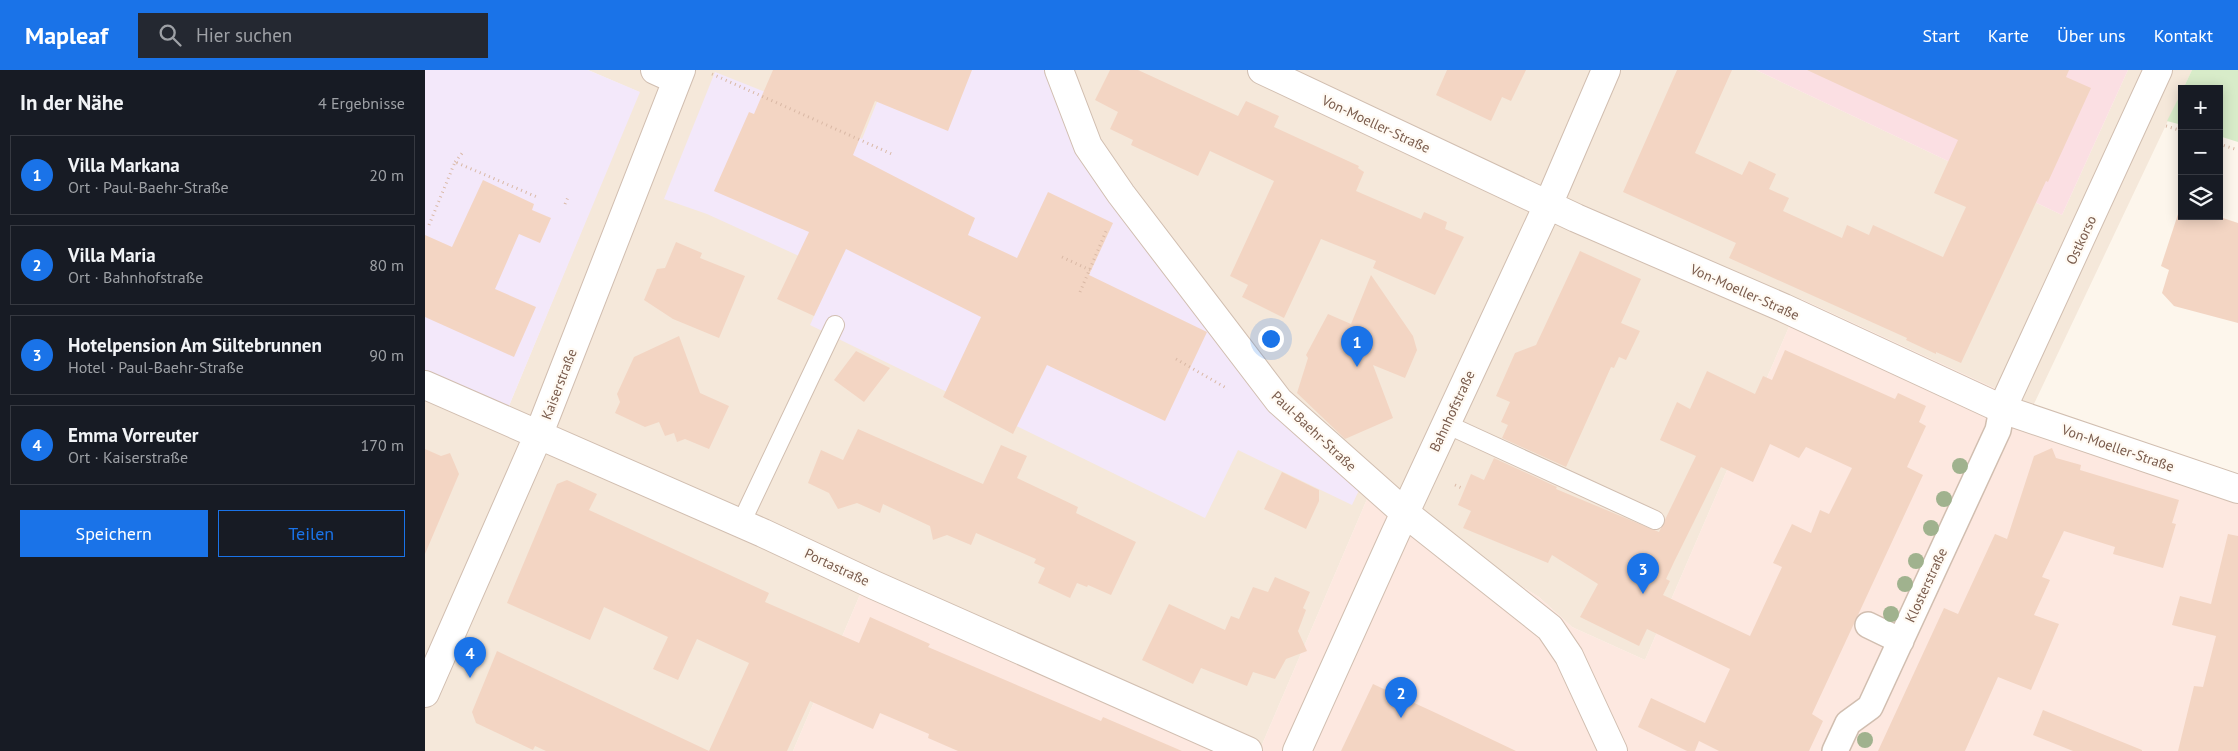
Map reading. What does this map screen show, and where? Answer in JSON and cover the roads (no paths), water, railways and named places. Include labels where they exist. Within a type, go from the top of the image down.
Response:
[{"type":"street","name":"Paul-Baehr-Straße","points":[[1059,70],[1088,146],[1121,194],[1279,401],[1405,513],[1550,628],[1569,656],[1613,751]]},
{"type":"street","name":"Von-Moeller-Straße","points":[[1262,70],[1548,205],[1784,308],[2002,409],[2238,489]]},
{"type":"street","name":"Bahnhofstraße","points":[[1297,751],[1548,205],[1606,70]]},
{"type":"street","name":"Ostkorso","points":[[2002,409],[2158,70]]},
{"type":"street","name":"Kaiserstraße","points":[[425,693],[539,436],[671,73]]},
{"type":"street","name":"Portastraße","points":[[425,385],[741,523],[1248,751]]},
{"type":"street","name":"Klosterstraße","points":[[1835,751],[1848,723],[1870,707],[1998,430],[2002,409]]},
{"type":"street","points":[[1868,625],[1901,641]]},
{"type":"lane","points":[[741,523],[835,325]]},
{"type":"lane","points":[[1446,424],[1655,520]]},
{"type":"place","name":"Villa Markana","points":[[1357,367]]},
{"type":"place","name":"Hotelpension Am Sültebrunnen","points":[[1643,594]]},
{"type":"place","name":"Emma Vorreuter","points":[[470,678]]},
{"type":"place","name":"Villa Maria","points":[[1401,718]]}]
